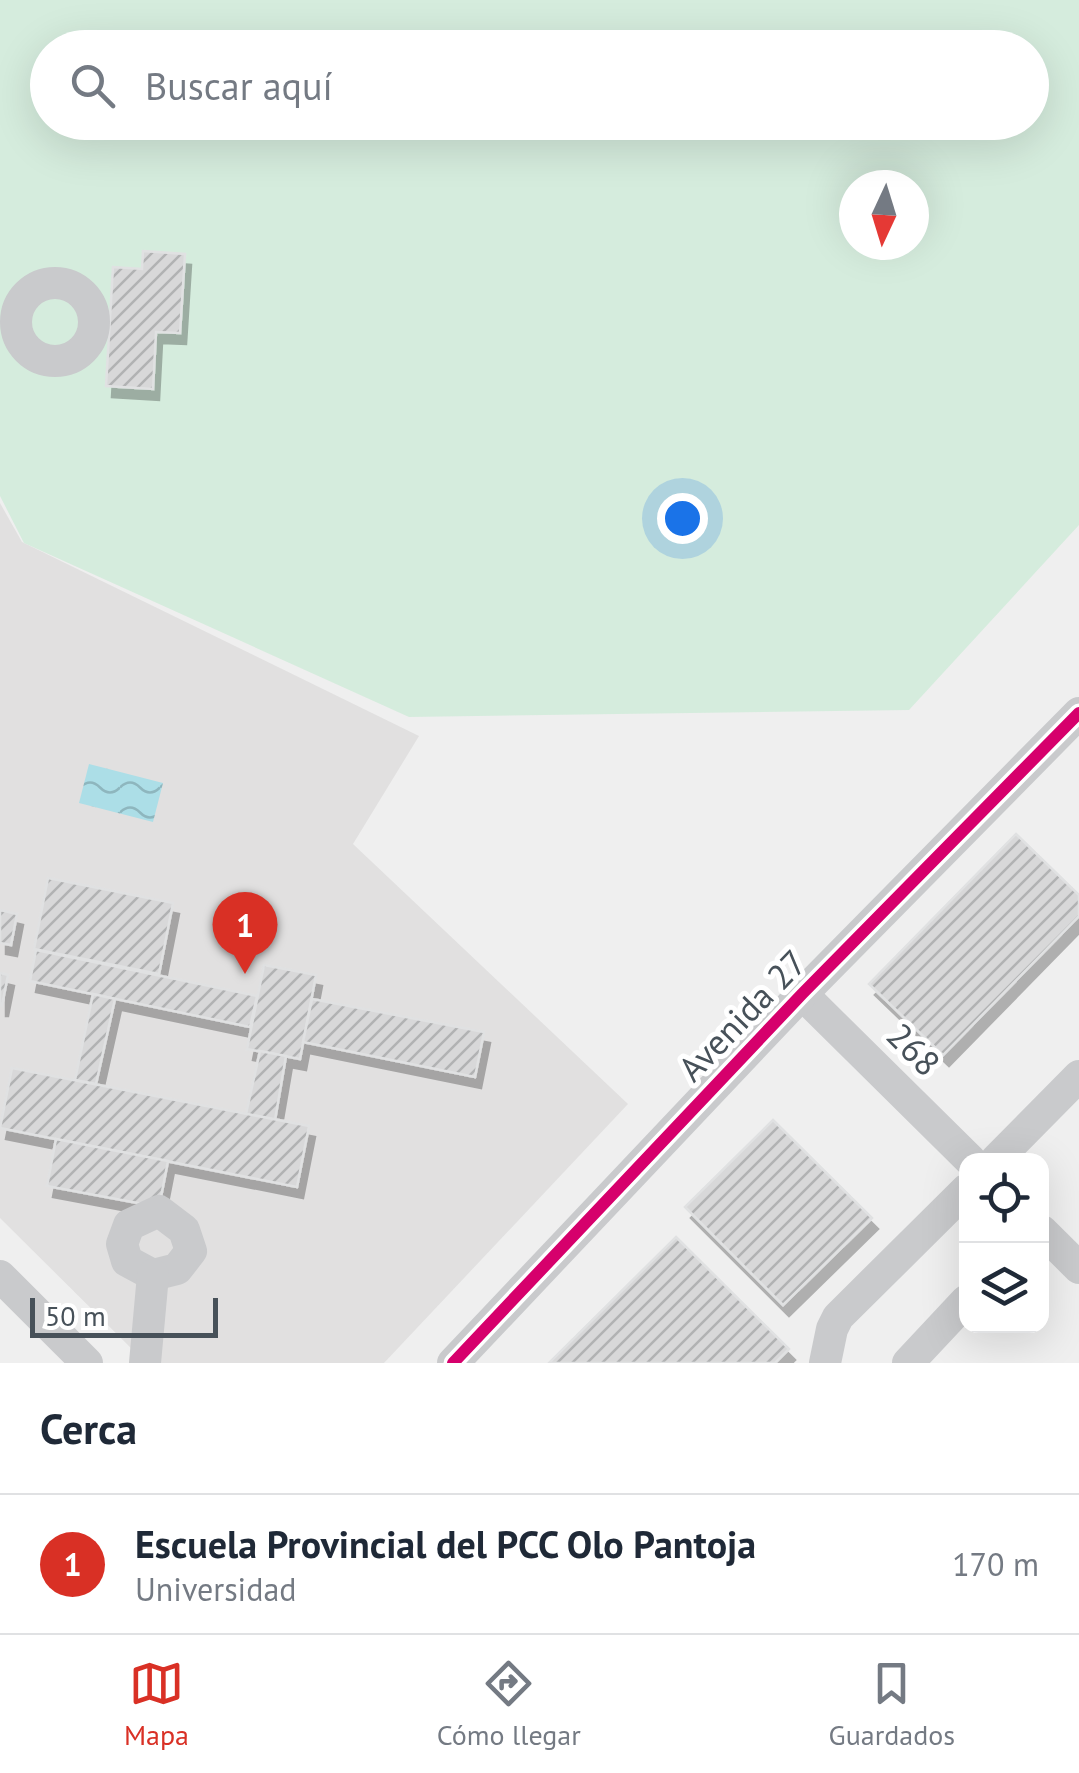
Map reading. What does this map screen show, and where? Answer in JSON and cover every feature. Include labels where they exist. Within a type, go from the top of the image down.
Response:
[{"type":"street","name":"Avenida 27","points":[[453,1363],[802,994],[1079,713]]},
{"type":"street","name":"268","points":[[802,994],[963,1153]]},
{"type":"street","points":[[1003,1153],[1079,1076]]},
{"type":"street","points":[[825,1363],[838,1317],[959,1197]]},
{"type":"street","points":[[1049,1238],[1079,1268]]},
{"type":"street","points":[[145,1363],[153,1275]]},
{"type":"street","points":[[0,1276],[86,1363]]},
{"type":"street","points":[[908,1363],[959,1309]]},
{"type":"shaded area","points":[[0,503],[22,542],[419,736],[353,844],[628,1104],[384,1363],[146,1363],[0,1218]]},
{"type":"green space","points":[[0,0],[1079,0],[1079,525],[909,710],[409,717],[24,543],[0,496]]},
{"type":"water","points":[[89,764],[163,783],[153,822],[79,803]]},
{"type":"building","points":[[143,251],[185,254],[180,333],[156,332],[153,389],[106,386],[113,267],[142,269]]},
{"type":"building","points":[[1016,834],[1079,895],[1079,916],[943,1055],[869,984]]},
{"type":"building","points":[[48,878],[173,903],[159,974],[34,949]]},
{"type":"building","points":[[0,910],[17,914],[11,945],[0,943]]},
{"type":"building","points":[[36,950],[257,996],[250,1027],[30,981]]},
{"type":"building","points":[[264,965],[316,975],[300,1059],[247,1049]]},
{"type":"building","points":[[0,973],[8,975],[2,1005],[0,1005]]},
{"type":"building","points":[[93,994],[115,999],[96,1084],[75,1080]]},
{"type":"building","points":[[312,999],[484,1032],[475,1077],[303,1042]]},
{"type":"building","points":[[260,1051],[286,1056],[275,1120],[246,1114]]},
{"type":"building","points":[[12,1068],[309,1126],[297,1187],[0,1128]]},
{"type":"building","points":[[773,1120],[872,1218],[783,1305],[685,1207]]},
{"type":"building","points":[[56,1139],[168,1161],[159,1207],[47,1186]]},
{"type":"building","points":[[676,1237],[789,1349],[775,1363],[549,1363]]},
{"type":"cycle path","points":[[453,1363],[802,994],[1079,713]]},
{"type":"place","name":"Escuela Provincial del PCC Olo Pantoja","points":[[245,974]]}]
